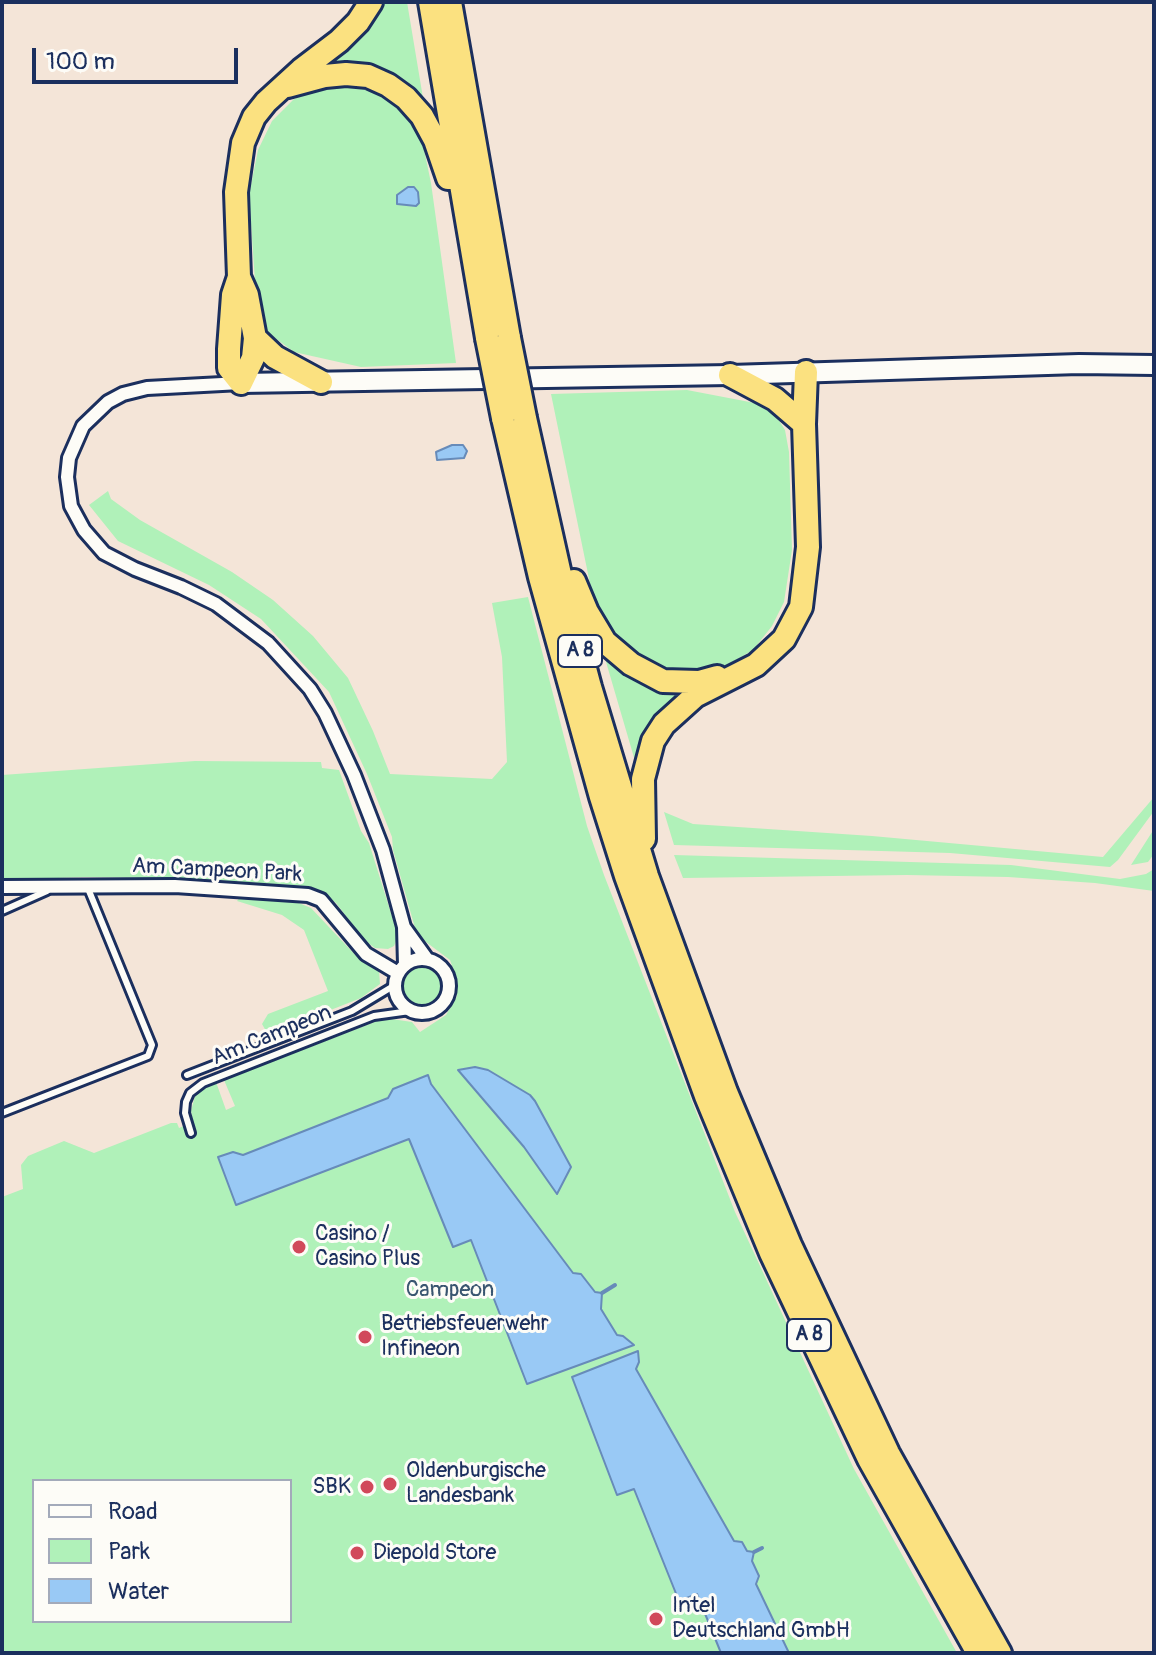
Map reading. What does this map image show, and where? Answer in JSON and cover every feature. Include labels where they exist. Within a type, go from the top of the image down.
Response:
[{"type":"highway","points":[[239,277],[247,295],[255,338],[253,358],[241,383],[229,368],[233,295],[239,277],[236,192],[240,153],[254,117],[266,102],[339,41],[358,22],[371,2]]},
{"type":"highway","name":"A 8","points":[[430,2],[473,252],[498,338]]},
{"type":"highway","name":"A 8","points":[[450,2],[498,338],[540,577],[628,826]]},
{"type":"highway","points":[[283,88],[325,76],[358,74],[379,80],[406,98],[422,116],[435,140],[473,252]]},
{"type":"highway","points":[[255,338],[275,357],[321,382]]},
{"type":"highway","points":[[637,876],[628,826],[653,741],[664,724],[695,696],[756,665],[784,639],[795,621],[804,593],[808,547],[804,424],[806,372]]},
{"type":"highway","points":[[730,375],[775,399],[804,424]]},
{"type":"highway","name":"A 8","points":[[514,418],[537,473],[561,579],[628,826],[637,876],[706,1096],[771,1253],[869,1459],[978,1653]]},
{"type":"highway","points":[[537,473],[574,582],[605,642],[631,664],[663,681],[699,682],[756,665]]},
{"type":"highway","name":"A 8","points":[[637,876],[796,1259],[888,1453],[1000,1653]]},
{"type":"main road","points":[[241,383],[730,375],[1079,364],[1154,365]]},
{"type":"street","points":[[241,383],[147,388],[108,402],[83,426],[69,458],[67,477],[71,506],[84,530],[104,553],[216,604],[268,643],[310,689],[325,713],[354,775],[383,850],[404,927],[396,995],[410,1011],[432,1012],[445,1001],[447,976],[442,968],[427,959],[404,927]]},
{"type":"street","name":"Am Campeon Park","points":[[2,887],[175,886],[308,895],[321,900],[366,954],[399,974]]},
{"type":"street","points":[[366,954],[391,957],[403,946]]},
{"type":"street","points":[[399,974],[415,960],[427,959]]},
{"type":"lane","points":[[2,911],[58,886]]},
{"type":"lane","points":[[2,1113],[148,1056],[152,1045],[87,886]]},
{"type":"lane","name":"Am Campeon","points":[[187,1075],[352,1011],[399,974]]},
{"type":"lane","name":"Am Campeon","points":[[191,1133],[185,1113],[186,1102],[195,1087],[374,1016],[410,1011]]},
{"type":"green space","points":[[380,2],[407,2],[425,110],[401,85],[315,68]]},
{"type":"green space","points":[[361,86],[380,94],[403,111],[421,135],[431,183],[456,363],[361,367],[294,352],[267,332],[261,322],[249,195],[258,150],[272,121],[294,99],[320,89]]},
{"type":"green space","points":[[687,390],[760,404],[775,414],[785,430],[789,452],[792,550],[784,602],[772,626],[753,650],[724,667],[695,673],[670,673],[630,653],[614,637],[594,603],[551,394]]},
{"type":"green space","name":"Campeon","points":[[108,491],[111,499],[140,520],[232,572],[273,600],[313,636],[348,678],[390,774],[492,779],[507,762],[502,657],[492,603],[528,597],[587,826],[735,1212],[854,1469],[957,1653],[2,1653],[2,1197],[23,1189],[21,1165],[28,1156],[64,1141],[94,1153],[171,1123],[177,1123],[179,1128],[193,1122],[191,1111],[195,1096],[207,1085],[216,1082],[226,1110],[235,1106],[224,1080],[385,1018],[412,1022],[420,1032],[446,1015],[457,996],[457,980],[450,960],[422,939],[415,928],[392,837],[329,692],[261,619],[209,585],[118,541],[89,505]]},
{"type":"green space","points":[[604,655],[689,690],[655,720],[635,761]]},
{"type":"green space","points":[[195,761],[321,762],[322,768],[339,770],[361,831],[369,843],[395,926],[397,939],[394,946],[375,948],[364,940],[336,903],[323,893],[301,886],[198,879],[86,877],[2,880],[2,775]]},
{"type":"green space","points":[[1154,797],[1154,811],[1110,867],[950,853],[674,845],[664,812],[693,824],[1103,857]]},
{"type":"green space","points":[[1154,829],[1154,854],[1148,862],[1131,865]]},
{"type":"green space","points":[[674,855],[1011,865],[1120,879],[1146,874],[1154,869],[1154,891],[1008,877],[683,878]]},
{"type":"green space","points":[[240,897],[294,901],[311,908],[361,961],[379,971],[380,984],[361,998],[272,1033],[266,1031],[262,1024],[268,1014],[328,991],[304,930],[282,915],[237,901]]},
{"type":"green space","points":[[422,964],[437,971],[444,986],[437,1001],[422,1008],[407,1001],[400,986],[407,971]]},
{"type":"water","points":[[408,187],[414,187],[418,192],[419,203],[416,206],[397,204],[397,195]]},
{"type":"water","points":[[452,445],[463,445],[467,451],[464,458],[437,460],[436,452]]},
{"type":"water","points":[[475,1067],[488,1070],[535,1101],[571,1167],[557,1194],[524,1147],[458,1070]]},
{"type":"water","points":[[428,1075],[431,1084],[573,1273],[581,1274],[595,1292],[602,1293],[601,1309],[617,1335],[634,1345],[527,1384],[471,1240],[453,1247],[409,1139],[236,1205],[218,1157],[233,1152],[243,1155],[388,1098],[393,1089]]},
{"type":"water","points":[[638,1351],[636,1369],[734,1541],[742,1542],[747,1551],[754,1552],[752,1561],[759,1576],[756,1584],[789,1653],[721,1653],[697,1594],[679,1601],[634,1489],[617,1495],[572,1377]]},
{"type":"waterway","points":[[602,1293],[615,1285]]},
{"type":"waterway","points":[[754,1552],[762,1548]]},
{"type":"place","name":"Casino / Casino Plus","points":[[299,1247]]},
{"type":"place","name":"Betriebsfeuerwehr Infineon","points":[[365,1337]]},
{"type":"place","name":"Oldenburgische Landesbank","points":[[390,1484]]},
{"type":"place","name":"SBK","points":[[367,1487]]},
{"type":"place","name":"Diepold Store","points":[[357,1553]]},
{"type":"place","name":"Intel Deutschland GmbH","points":[[656,1619]]}]
